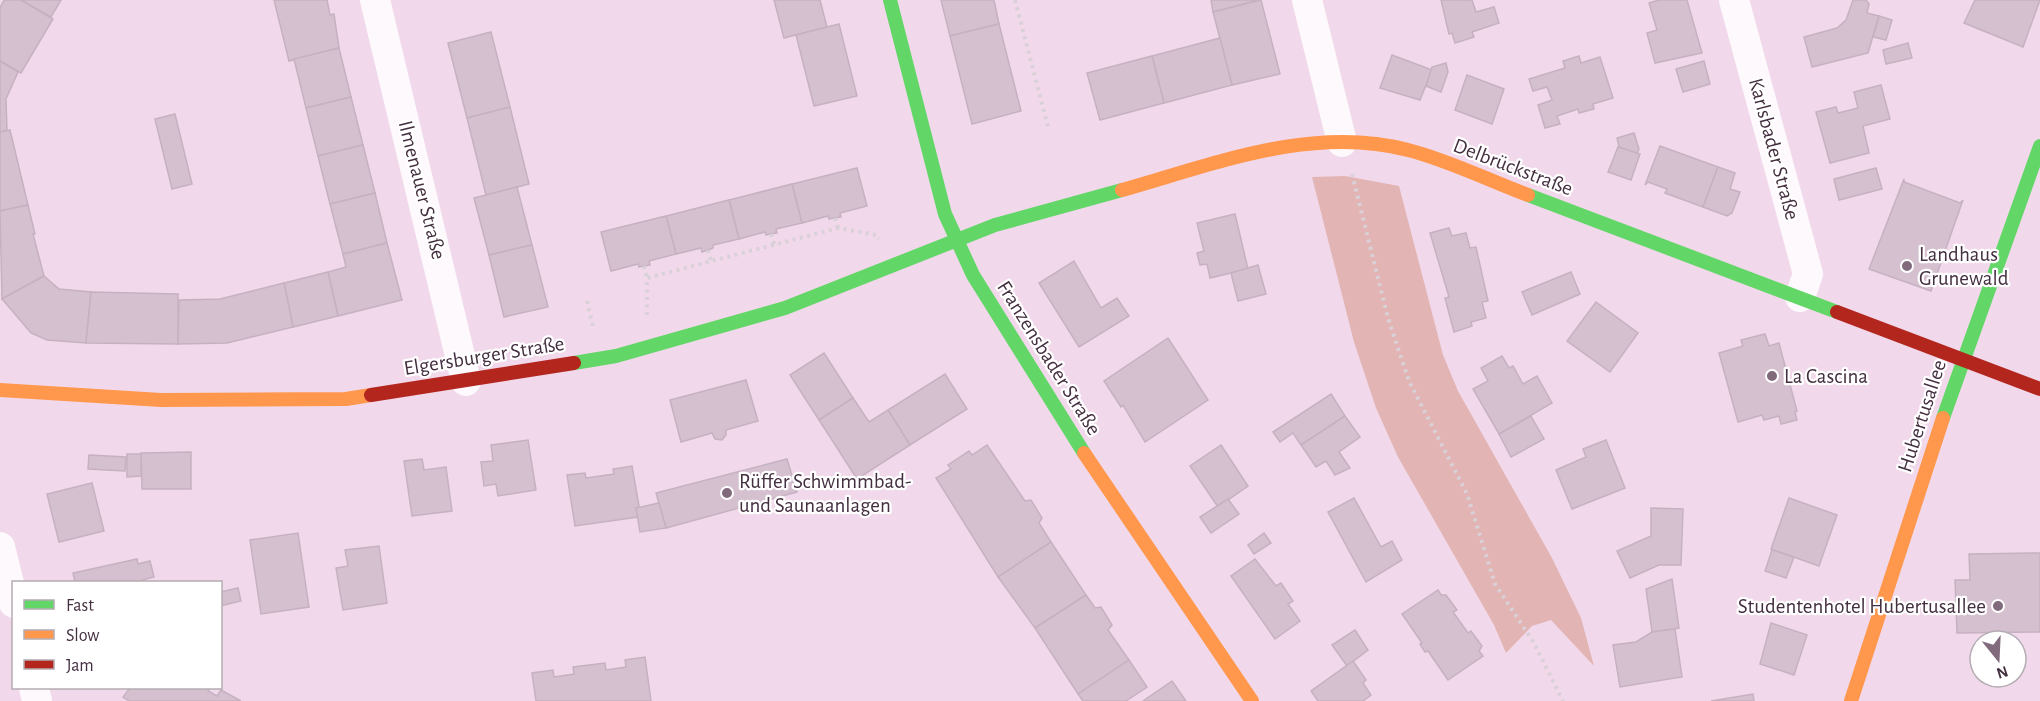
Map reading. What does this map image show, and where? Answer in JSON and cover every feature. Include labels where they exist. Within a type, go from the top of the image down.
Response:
[{"type":"street","name":"Ilmenauer Straße","points":[[375,0],[466,381]]},
{"type":"street","name":"Franzensbader Straße","points":[[890,0],[937,186],[955,240],[1033,375],[1161,570],[1252,701]]},
{"type":"street","points":[[1306,0],[1346,156]]},
{"type":"street","name":"Karlsbader Straße","points":[[1734,0],[1808,274],[1800,297]]},
{"type":"street","name":"Delbrückstraße","points":[[955,240],[1040,211],[1280,146],[1346,156],[1408,150],[2040,389]]},
{"type":"street","name":"Hubertusallee","points":[[1851,701],[1963,361],[2040,146]]},
{"type":"street","name":"Elgersburger Straße","points":[[0,390],[161,400],[346,399],[466,381],[616,356],[740,321],[785,308],[955,240]]},
{"type":"street","points":[[0,548],[12,595]]},
{"type":"path","points":[[1015,0],[1048,127]]},
{"type":"path","points":[[1346,156],[1388,318],[1409,381],[1467,494],[1495,584],[1534,643],[1563,701]]},
{"type":"path","points":[[835,218],[837,228]]},
{"type":"path","points":[[647,278],[837,228],[877,235],[879,241]]},
{"type":"path","points":[[771,234],[774,244]]},
{"type":"path","points":[[708,250],[711,261]]},
{"type":"path","points":[[644,266],[647,278],[647,315]]},
{"type":"path","points":[[587,302],[593,327]]},
{"type":"shaded area","points":[[1345,176],[1399,186],[1443,355],[1458,391],[1552,558],[1581,618],[1594,666],[1551,620],[1532,626],[1506,653],[1494,625],[1398,457],[1376,408],[1354,342],[1312,177]]},
{"type":"building","points":[[4,0],[21,0],[53,19],[21,73],[0,61],[0,8]]},
{"type":"building","points":[[21,0],[61,0],[51,17]]},
{"type":"building","points":[[274,0],[327,0],[330,15],[334,14],[339,48],[289,61]]},
{"type":"building","points":[[774,0],[820,0],[827,27],[784,38]]},
{"type":"building","points":[[941,0],[994,0],[999,24],[950,36]]},
{"type":"building","points":[[1211,0],[1259,0],[1213,12]]},
{"type":"building","points":[[1261,0],[1280,74],[1232,85],[1213,12]]},
{"type":"building","points":[[1441,0],[1472,0],[1476,12],[1494,7],[1499,23],[1472,32],[1474,37],[1455,43],[1452,33],[1449,34]]},
{"type":"building","points":[[1659,0],[1687,0],[1702,53],[1655,63],[1647,33],[1657,30],[1649,3]]},
{"type":"building","points":[[1853,0],[1866,0],[1869,4],[1867,13],[1879,16],[1868,53],[1812,67],[1804,37],[1837,28],[1846,20]]},
{"type":"building","points":[[1975,0],[2040,0],[2023,47],[1964,23]]},
{"type":"building","points":[[1879,16],[1892,20],[1886,40],[1873,37]]},
{"type":"building","points":[[839,24],[857,96],[814,106],[796,35]]},
{"type":"building","points":[[999,24],[1021,111],[972,124],[950,36]]},
{"type":"building","points":[[491,32],[510,107],[467,118],[448,43]]},
{"type":"building","points":[[1220,38],[1232,85],[1164,103],[1152,56]]},
{"type":"building","points":[[1908,43],[1912,58],[1886,64],[1883,50]]},
{"type":"building","points":[[339,48],[351,97],[306,108],[294,59]]},
{"type":"building","points":[[1392,55],[1432,70],[1420,100],[1380,88]]},
{"type":"building","points":[[1152,56],[1164,103],[1100,120],[1087,73]]},
{"type":"building","points":[[1579,56],[1581,63],[1600,57],[1613,98],[1593,104],[1594,109],[1579,113],[1578,109],[1557,116],[1560,124],[1545,128],[1538,105],[1552,100],[1547,87],[1533,91],[1529,79],[1565,68],[1563,61]]},
{"type":"building","points":[[0,61],[18,72],[6,99],[7,130],[0,132]]},
{"type":"building","points":[[1704,61],[1710,84],[1683,92],[1676,69]]},
{"type":"building","points":[[1446,63],[1448,72],[1441,92],[1426,86],[1432,67]]},
{"type":"building","points":[[1467,75],[1504,89],[1492,124],[1455,110]]},
{"type":"building","points":[[1881,85],[1890,119],[1863,126],[1869,153],[1830,163],[1816,112],[1836,107],[1838,113],[1858,108],[1854,92]]},
{"type":"building","points":[[351,97],[363,145],[318,156],[306,108]]},
{"type":"building","points":[[510,107],[529,184],[486,195],[467,118]]},
{"type":"building","points":[[175,114],[192,184],[172,189],[155,119]]},
{"type":"building","points":[[10,130],[28,205],[0,211],[0,132]]},
{"type":"building","points":[[1634,133],[1639,149],[1637,154],[1619,147],[1617,138]]},
{"type":"building","points":[[363,145],[375,193],[330,204],[318,156]]},
{"type":"building","points":[[1660,146],[1718,167],[1703,207],[1665,193],[1667,189],[1648,182],[1645,185]]},
{"type":"building","points":[[1618,147],[1640,154],[1631,180],[1608,172]]},
{"type":"building","points":[[1718,167],[1735,173],[1730,189],[1740,192],[1732,213],[1727,216],[1703,207]]},
{"type":"building","points":[[857,168],[867,206],[840,213],[841,217],[829,219],[828,216],[802,223],[792,184]]},
{"type":"building","points":[[1876,168],[1882,189],[1839,200],[1834,179]]},
{"type":"building","points":[[1904,179],[1904,182],[1960,203],[1963,200],[1931,291],[1869,269]]},
{"type":"building","points":[[792,184],[802,223],[776,229],[777,233],[766,235],[765,232],[739,239],[729,200]]},
{"type":"building","points":[[517,187],[532,245],[489,255],[474,198]]},
{"type":"building","points":[[375,193],[387,243],[343,254],[330,204]]},
{"type":"building","points":[[729,200],[739,239],[713,245],[713,248],[702,252],[701,248],[676,254],[666,216]]},
{"type":"building","points":[[28,205],[44,276],[2,299],[0,211]]},
{"type":"building","points":[[1235,214],[1248,269],[1210,278],[1207,264],[1200,265],[1197,253],[1204,251],[1197,223]]},
{"type":"building","points":[[666,216],[676,254],[649,261],[650,265],[639,267],[638,264],[611,271],[601,232]]},
{"type":"building","points":[[1449,228],[1452,236],[1466,233],[1470,248],[1476,247],[1488,301],[1482,302],[1486,318],[1471,322],[1472,326],[1454,332],[1445,298],[1449,297],[1430,233]]},
{"type":"building","points":[[387,243],[402,300],[338,316],[328,272],[346,267],[343,254]]},
{"type":"building","points":[[532,245],[548,307],[504,317],[489,255]]},
{"type":"building","points":[[1074,261],[1101,308],[1117,298],[1129,316],[1079,347],[1039,283]]},
{"type":"building","points":[[1258,265],[1266,294],[1238,301],[1231,273]]},
{"type":"building","points":[[328,272],[338,316],[293,327],[284,283]]},
{"type":"building","points":[[1571,272],[1580,294],[1532,315],[1522,292]]},
{"type":"building","points":[[44,276],[59,289],[91,292],[86,343],[47,340],[31,333],[2,299]]},
{"type":"building","points":[[284,283],[293,327],[227,343],[178,344],[179,300],[220,299]]},
{"type":"building","points":[[91,292],[178,294],[178,344],[86,343]]},
{"type":"building","points":[[1596,302],[1638,333],[1610,372],[1567,341]]},
{"type":"building","points":[[1765,334],[1769,346],[1779,343],[1797,411],[1795,412],[1797,420],[1781,424],[1779,416],[1764,420],[1762,415],[1738,422],[1719,353],[1743,346],[1741,340]]},
{"type":"building","points":[[1168,338],[1208,400],[1145,442],[1123,405],[1121,407],[1104,381]]},
{"type":"building","points":[[824,353],[853,398],[819,420],[790,375]]},
{"type":"building","points":[[1502,356],[1509,368],[1513,366],[1523,384],[1537,376],[1552,403],[1499,434],[1473,389],[1488,381],[1481,368]]},
{"type":"building","points":[[945,374],[967,409],[910,445],[888,410]]},
{"type":"building","points":[[746,380],[758,421],[726,430],[726,435],[722,440],[715,439],[712,433],[681,442],[670,400]]},
{"type":"building","points":[[1331,394],[1345,416],[1301,445],[1293,433],[1280,442],[1273,432]]},
{"type":"building","points":[[853,398],[869,422],[888,410],[910,445],[857,479],[819,420]]},
{"type":"building","points":[[1345,416],[1360,437],[1339,452],[1350,468],[1335,475],[1326,461],[1316,467],[1301,445]]},
{"type":"building","points":[[1531,416],[1544,439],[1511,457],[1499,434]]},
{"type":"building","points":[[528,440],[536,490],[498,496],[496,484],[484,486],[481,462],[493,461],[491,445]]},
{"type":"building","points":[[1606,440],[1625,488],[1572,509],[1556,470],[1586,457],[1583,449]]},
{"type":"building","points":[[987,445],[1025,501],[1031,500],[1042,518],[1039,523],[1051,542],[998,577],[936,478],[951,469],[948,465],[969,451],[972,455]]},
{"type":"building","points":[[1221,445],[1248,486],[1218,507],[1190,466]]},
{"type":"building","points":[[191,452],[191,489],[142,489],[141,453]]},
{"type":"building","points":[[127,454],[141,454],[141,476],[127,477]]},
{"type":"building","points":[[89,455],[126,457],[125,471],[88,469]]},
{"type":"building","points":[[422,459],[424,470],[446,467],[452,511],[412,516],[404,461]]},
{"type":"building","name":"Rüffer Schwimmbad- und Saunaanlagen","points":[[787,459],[797,492],[666,528],[656,493]]},
{"type":"building","points":[[632,466],[639,506],[636,508],[638,517],[575,526],[567,475],[585,473],[586,478],[614,474],[613,469]]},
{"type":"building","points":[[92,483],[104,531],[59,542],[47,494]]},
{"type":"building","points":[[1354,498],[1381,547],[1392,541],[1402,560],[1366,582],[1328,512]]},
{"type":"building","points":[[1789,498],[1837,515],[1819,566],[1771,549]]},
{"type":"building","points":[[1228,499],[1239,514],[1211,533],[1200,517]]},
{"type":"building","points":[[659,503],[666,528],[640,532],[636,508]]},
{"type":"building","points":[[1651,508],[1683,509],[1681,565],[1659,565],[1630,578],[1617,551],[1651,536]]},
{"type":"building","points":[[298,533],[309,607],[261,614],[250,540]]},
{"type":"building","points":[[1264,533],[1271,543],[1254,554],[1248,545]]},
{"type":"building","points":[[1051,542],[1086,595],[1035,628],[998,577]]},
{"type":"building","points":[[379,546],[387,603],[343,610],[336,568],[348,566],[345,550]]},
{"type":"building","points":[[1772,550],[1794,557],[1786,578],[1765,571]]},
{"type":"building","name":"Studentenhotel Hubertusallee","points":[[2040,553],[2040,632],[2028,632],[2028,629],[1968,629],[1968,633],[1957,633],[1955,580],[1970,580],[1969,554]]},
{"type":"building","points":[[137,559],[138,564],[150,561],[154,577],[142,581],[75,581],[73,573]]},
{"type":"building","points":[[1255,559],[1276,586],[1281,583],[1293,601],[1288,604],[1300,621],[1275,639],[1231,576]]},
{"type":"building","points":[[1672,579],[1679,628],[1652,632],[1646,589]]},
{"type":"building","points":[[238,588],[241,601],[222,606],[222,592]]},
{"type":"building","points":[[1438,590],[1441,595],[1446,595],[1457,610],[1453,612],[1468,633],[1471,631],[1482,646],[1479,651],[1483,656],[1448,680],[1428,651],[1425,652],[1420,644],[1422,643],[1402,614]]},
{"type":"building","points":[[1086,595],[1095,608],[1101,607],[1112,625],[1108,630],[1129,660],[1078,694],[1035,628]]},
{"type":"building","points":[[1771,623],[1807,635],[1794,675],[1760,664]]},
{"type":"building","points":[[1675,629],[1682,677],[1620,687],[1613,645],[1636,642],[1652,632]]},
{"type":"building","points":[[1355,630],[1368,650],[1347,666],[1332,645]]},
{"type":"building","points":[[645,657],[651,701],[536,701],[532,673],[553,670],[554,677],[574,674],[573,667],[605,663],[606,670],[626,667],[625,660]]},
{"type":"building","points":[[1129,660],[1147,687],[1126,701],[1083,701],[1078,694]]},
{"type":"building","points":[[1353,661],[1366,680],[1363,683],[1371,695],[1363,701],[1318,701],[1311,691]]},
{"type":"building","points":[[1172,681],[1186,701],[1143,701]]},
{"type":"building","points":[[129,689],[209,689],[208,691],[217,696],[221,690],[241,701],[129,701],[123,697]]},
{"type":"building","points":[[1753,694],[1754,701],[1711,701]]},
{"type":"traffic: fast","points":[[890,0],[945,214],[973,275],[1084,453]]},
{"type":"traffic: fast","points":[[1943,418],[2040,146]]},
{"type":"traffic: fast","points":[[574,363],[616,356],[785,308],[995,225],[1122,190]]},
{"type":"traffic: fast","points":[[1528,195],[1837,312]]},
{"type":"traffic: slow","points":[[1122,190],[1228,159],[1299,145],[1335,142],[1372,143],[1423,154],[1528,195]]},
{"type":"traffic: slow","points":[[0,390],[161,400],[346,399],[371,395]]},
{"type":"traffic: slow","points":[[1851,701],[1943,418]]},
{"type":"traffic: slow","points":[[1084,453],[1252,701]]},
{"type":"traffic: jam","points":[[1837,312],[2040,389]]},
{"type":"traffic: jam","points":[[371,395],[574,363]]},
{"type":"place","name":"Landhaus Grunewald","points":[[1907,266]]},
{"type":"place","name":"La Cascina","points":[[1772,376]]},
{"type":"place","name":"Rüffer Schwimmbad- und Saunaanlagen","points":[[727,493]]},
{"type":"place","name":"Studentenhotel Hubertusallee","points":[[1998,606]]}]
